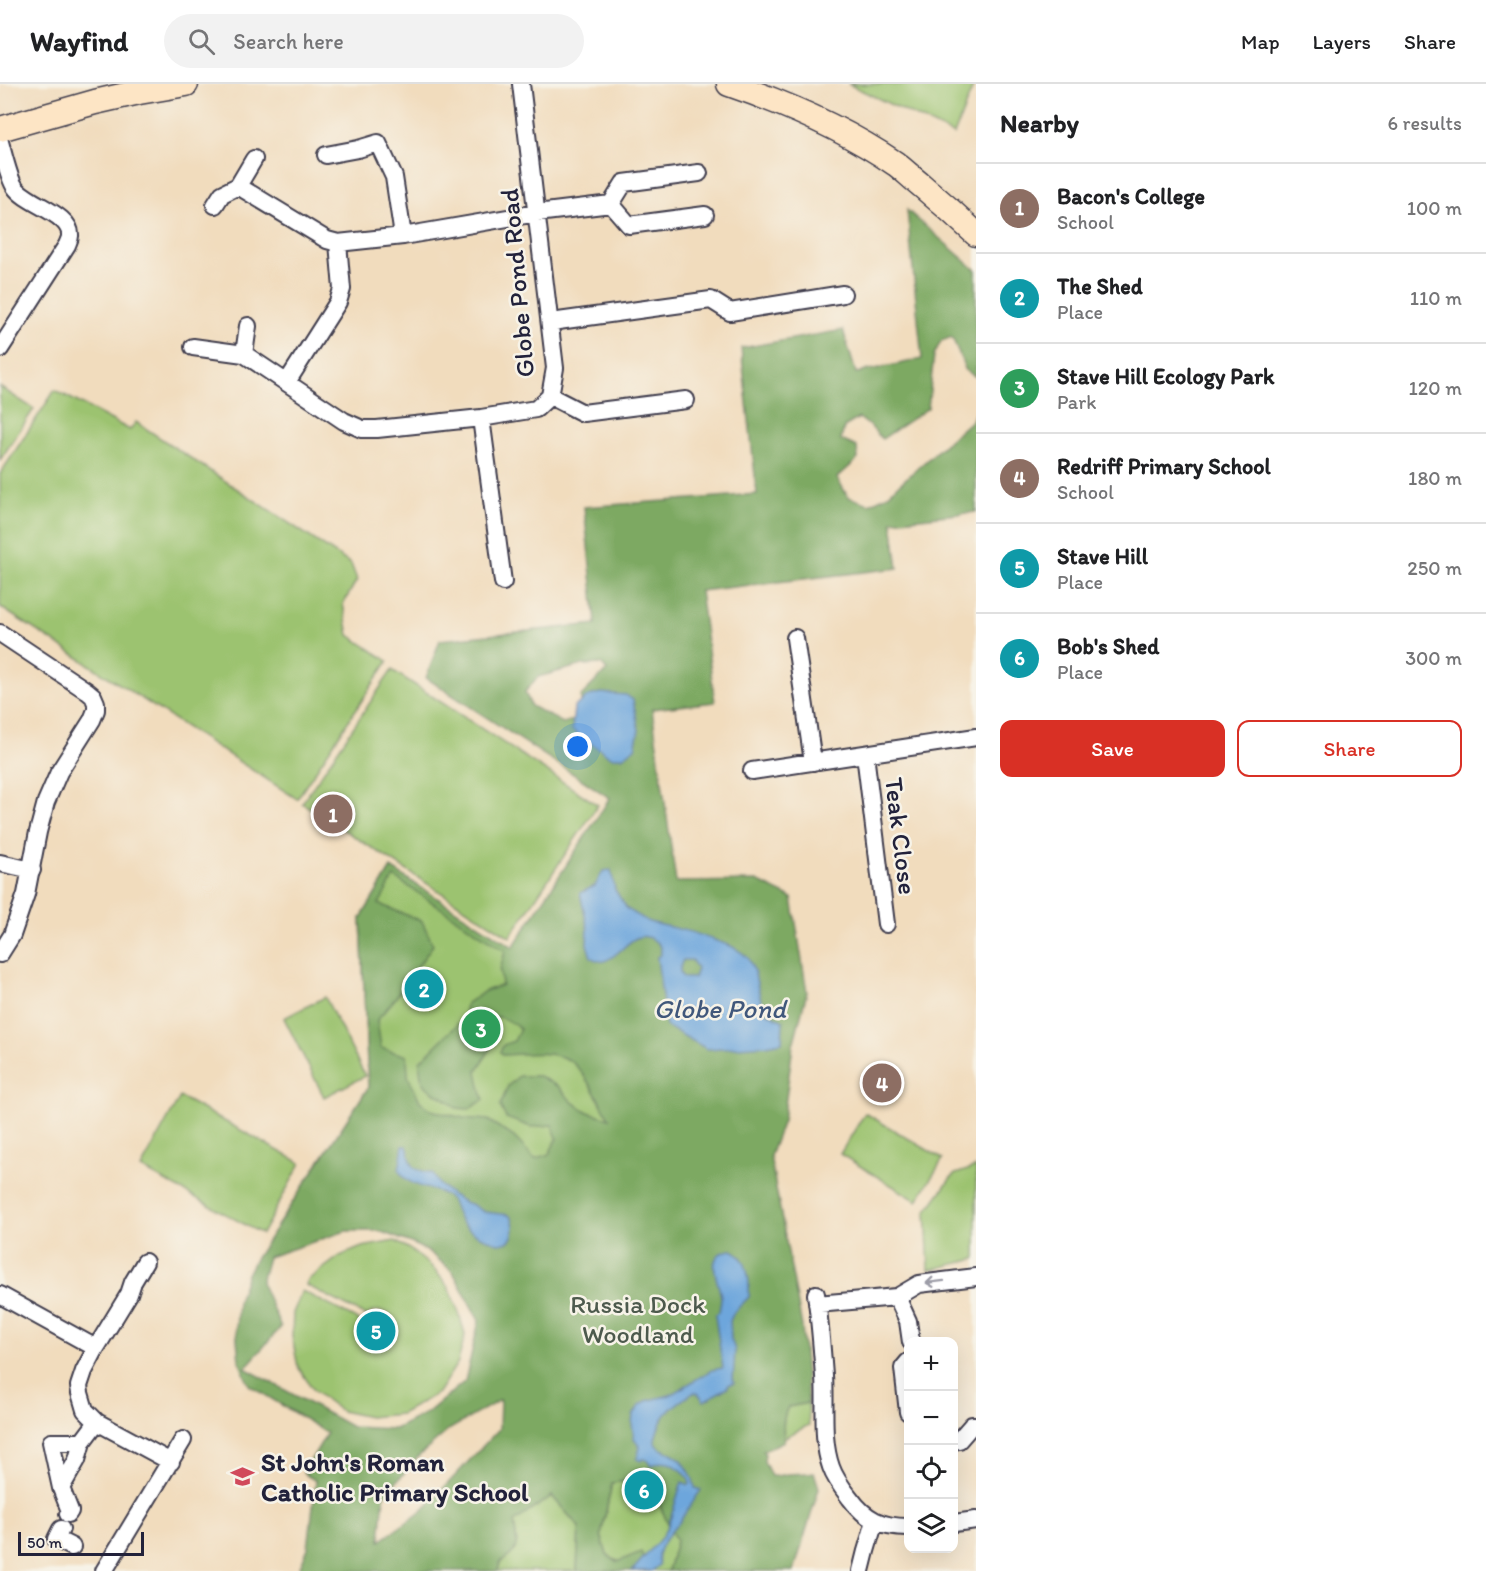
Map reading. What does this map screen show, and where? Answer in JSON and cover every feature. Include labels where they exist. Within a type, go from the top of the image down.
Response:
[{"type":"main road","points":[[0,129],[95,102],[186,84]]},
{"type":"main road","points":[[729,84],[818,119],[858,140],[897,165],[976,234]]},
{"type":"street","name":"Globe Pond Road","points":[[193,347],[244,354],[344,421],[362,429],[481,418],[536,410],[549,396],[555,368],[521,84]]},
{"type":"street","points":[[0,142],[14,187],[25,197],[64,221],[69,228],[70,236],[67,245],[0,350]]},
{"type":"street","points":[[326,155],[378,143],[394,177],[403,236]]},
{"type":"street","points":[[215,205],[222,194],[238,186],[254,159]]},
{"type":"street","points":[[611,204],[624,183],[699,173]]},
{"type":"street","points":[[238,186],[327,240],[338,243],[403,236],[537,213],[611,204]]},
{"type":"street","points":[[611,204],[629,225],[705,214]]},
{"type":"street","points":[[287,382],[338,302],[342,289],[338,243]]},
{"type":"street","points":[[550,322],[711,300],[730,312],[843,294]]},
{"type":"street","points":[[244,354],[248,326]]},
{"type":"street","points":[[549,396],[583,413],[686,400]]},
{"type":"street","points":[[481,418],[503,582]]},
{"type":"street","points":[[0,633],[87,691],[96,703],[92,720],[59,772],[46,802],[26,894],[12,935],[0,954]]},
{"type":"street","points":[[795,638],[813,762]]},
{"type":"street","points":[[752,771],[976,738]]},
{"type":"street","name":"Teak Close","points":[[865,754],[886,924]]},
{"type":"street","points":[[0,863],[32,870]]},
{"type":"street","points":[[145,1262],[129,1294],[96,1348],[84,1371],[80,1386],[85,1410],[97,1422],[171,1462]]},
{"type":"street","points":[[904,1527],[892,1527],[875,1521],[860,1511],[831,1467],[816,1299],[897,1297],[919,1284],[976,1277]]},
{"type":"street","points":[[0,1295],[96,1348]]},
{"type":"street","points":[[897,1297],[908,1321],[910,1337]]},
{"type":"street","points":[[61,1488],[77,1460],[82,1442],[97,1422]]},
{"type":"street","points":[[958,1440],[972,1425],[976,1425]]},
{"type":"street","points":[[104,1571],[183,1440]]},
{"type":"street","points":[[72,1547],[56,1539],[70,1510],[61,1488],[51,1442],[82,1442]]},
{"type":"street","points":[[958,1522],[976,1520]]},
{"type":"street","points":[[861,1571],[875,1521]]},
{"type":"green space","points":[[848,84],[974,84],[954,135]]},
{"type":"green space","name":"Russia Dock Woodland","points":[[907,210],[976,270],[976,377],[966,371],[952,337],[941,341],[934,355],[928,408],[882,439],[859,418],[844,427],[841,440],[857,447],[858,459],[837,478],[848,497],[869,504],[886,496],[972,420],[976,411],[976,512],[892,521],[898,568],[700,591],[715,702],[652,709],[676,882],[757,881],[792,898],[807,992],[793,1045],[783,1121],[770,1156],[802,1326],[808,1403],[788,1407],[784,1419],[784,1441],[763,1451],[764,1461],[771,1476],[814,1472],[819,1488],[794,1571],[668,1571],[676,1541],[655,1495],[635,1480],[612,1483],[601,1535],[607,1555],[617,1562],[641,1552],[650,1571],[577,1571],[579,1527],[552,1496],[514,1522],[516,1546],[507,1558],[500,1562],[498,1571],[298,1571],[308,1548],[316,1481],[303,1473],[327,1433],[249,1385],[239,1361],[236,1328],[238,1301],[254,1261],[368,1088],[361,918],[391,868],[513,947],[610,798],[426,678],[440,640],[596,624],[584,507],[757,494],[741,348],[843,330],[856,373],[922,359]],"holes":[[[601,664],[607,670],[581,696],[580,718],[563,723],[531,706],[525,692],[538,677],[583,665]],[[394,877],[505,951],[500,970],[502,985],[485,991],[466,1004],[464,1018],[420,1061],[422,1080],[431,1091],[456,1108],[469,1109],[484,1100],[477,1071],[495,1041],[490,1031],[475,1022],[476,1017],[499,1017],[520,1029],[514,1041],[503,1045],[500,1052],[504,1055],[545,1054],[569,1060],[585,1078],[609,1118],[588,1112],[572,1102],[559,1087],[539,1076],[519,1076],[508,1086],[500,1106],[506,1118],[531,1127],[552,1125],[557,1138],[549,1154],[535,1159],[514,1137],[488,1120],[463,1118],[431,1110],[420,1101],[408,1076],[407,1056],[381,1048],[377,1020],[433,945],[422,921],[379,904]],[[346,1231],[379,1231],[429,1252],[453,1272],[479,1321],[465,1381],[428,1412],[395,1429],[352,1427],[245,1368],[281,1327],[261,1282],[268,1257]],[[500,1400],[499,1429],[421,1512],[380,1541],[384,1496],[419,1456],[450,1429]]]},
{"type":"green space","points":[[0,387],[34,409],[0,460]]},
{"type":"green space","points":[[55,390],[130,430],[136,422],[351,564],[357,580],[343,604],[349,635],[388,661],[297,799],[0,607],[0,474]]},
{"type":"green space","points":[[392,670],[598,805],[510,937],[302,803]]},
{"type":"green space","points":[[391,868],[693,1087],[571,1303],[295,1199],[368,1088],[361,918]]},
{"type":"green space","points":[[325,997],[365,1076],[324,1097],[284,1018]]},
{"type":"green space","points":[[180,1097],[301,1163],[262,1234],[141,1168]]},
{"type":"green space","points":[[865,1113],[943,1159],[917,1201],[840,1154]]},
{"type":"green space","points":[[976,1167],[976,1257],[929,1270],[926,1212],[953,1175]]},
{"type":"green space","points":[[395,1241],[411,1250],[432,1267],[448,1286],[465,1335],[458,1362],[438,1393],[401,1414],[369,1417],[341,1411],[314,1391],[298,1367],[292,1337],[293,1313],[302,1291],[362,1322],[363,1337],[369,1343],[377,1345],[389,1341],[395,1330],[395,1324],[390,1315],[376,1312],[366,1316],[306,1285],[309,1279],[340,1256],[362,1247]]},
{"type":"green space","points":[[808,1403],[809,1425],[785,1437],[784,1441],[784,1419],[788,1407]]},
{"type":"green space","points":[[635,1480],[655,1495],[676,1541],[668,1571],[636,1568],[607,1555],[601,1535],[612,1483]]},
{"type":"green space","points":[[552,1496],[579,1527],[577,1571],[498,1571],[500,1562],[517,1543],[514,1522]]},
{"type":"water","points":[[601,693],[626,695],[633,700],[639,730],[635,748],[622,757],[611,757],[572,730],[574,707],[589,696]]},
{"type":"water","name":"Globe Pond","points":[[611,870],[615,890],[627,909],[649,922],[691,932],[731,946],[748,958],[754,970],[763,1010],[783,1021],[782,1042],[707,1049],[666,1026],[657,957],[661,954],[660,948],[655,941],[647,937],[634,939],[604,961],[591,957],[580,893],[595,886],[603,871]],"holes":[[[683,960],[692,960],[697,969],[694,978],[684,978],[680,972]]]},
{"type":"water","points":[[403,1146],[407,1146],[413,1166],[432,1173],[440,1185],[452,1195],[484,1212],[509,1215],[514,1230],[509,1241],[495,1242],[473,1232],[458,1217],[452,1201],[447,1196],[414,1184],[403,1176],[399,1170]]},
{"type":"water","points":[[732,1250],[742,1258],[745,1264],[749,1291],[749,1297],[734,1312],[730,1321],[731,1339],[735,1350],[734,1383],[704,1401],[695,1392],[677,1404],[663,1418],[655,1440],[658,1447],[673,1454],[685,1465],[695,1488],[701,1490],[660,1548],[659,1565],[652,1571],[632,1571],[662,1537],[682,1482],[690,1484],[685,1473],[669,1463],[657,1463],[651,1466],[647,1460],[637,1459],[640,1447],[634,1438],[633,1416],[639,1406],[646,1401],[670,1395],[712,1370],[723,1368],[715,1315],[719,1312],[721,1297],[714,1269],[717,1256]]},
{"type":"place","name":"Bacon's College","points":[[333,814]]},
{"type":"place","name":"The Shed","points":[[424,989]]},
{"type":"place","name":"Stave Hill Ecology Park","points":[[481,1029]]},
{"type":"place","name":"Redriff Primary School","points":[[882,1083]]},
{"type":"place","name":"Stave Hill","points":[[376,1331]]},
{"type":"place","name":"St John's Roman Catholic Primary School","points":[[243,1477]]},
{"type":"place","name":"Bob's Shed","points":[[644,1490]]}]
